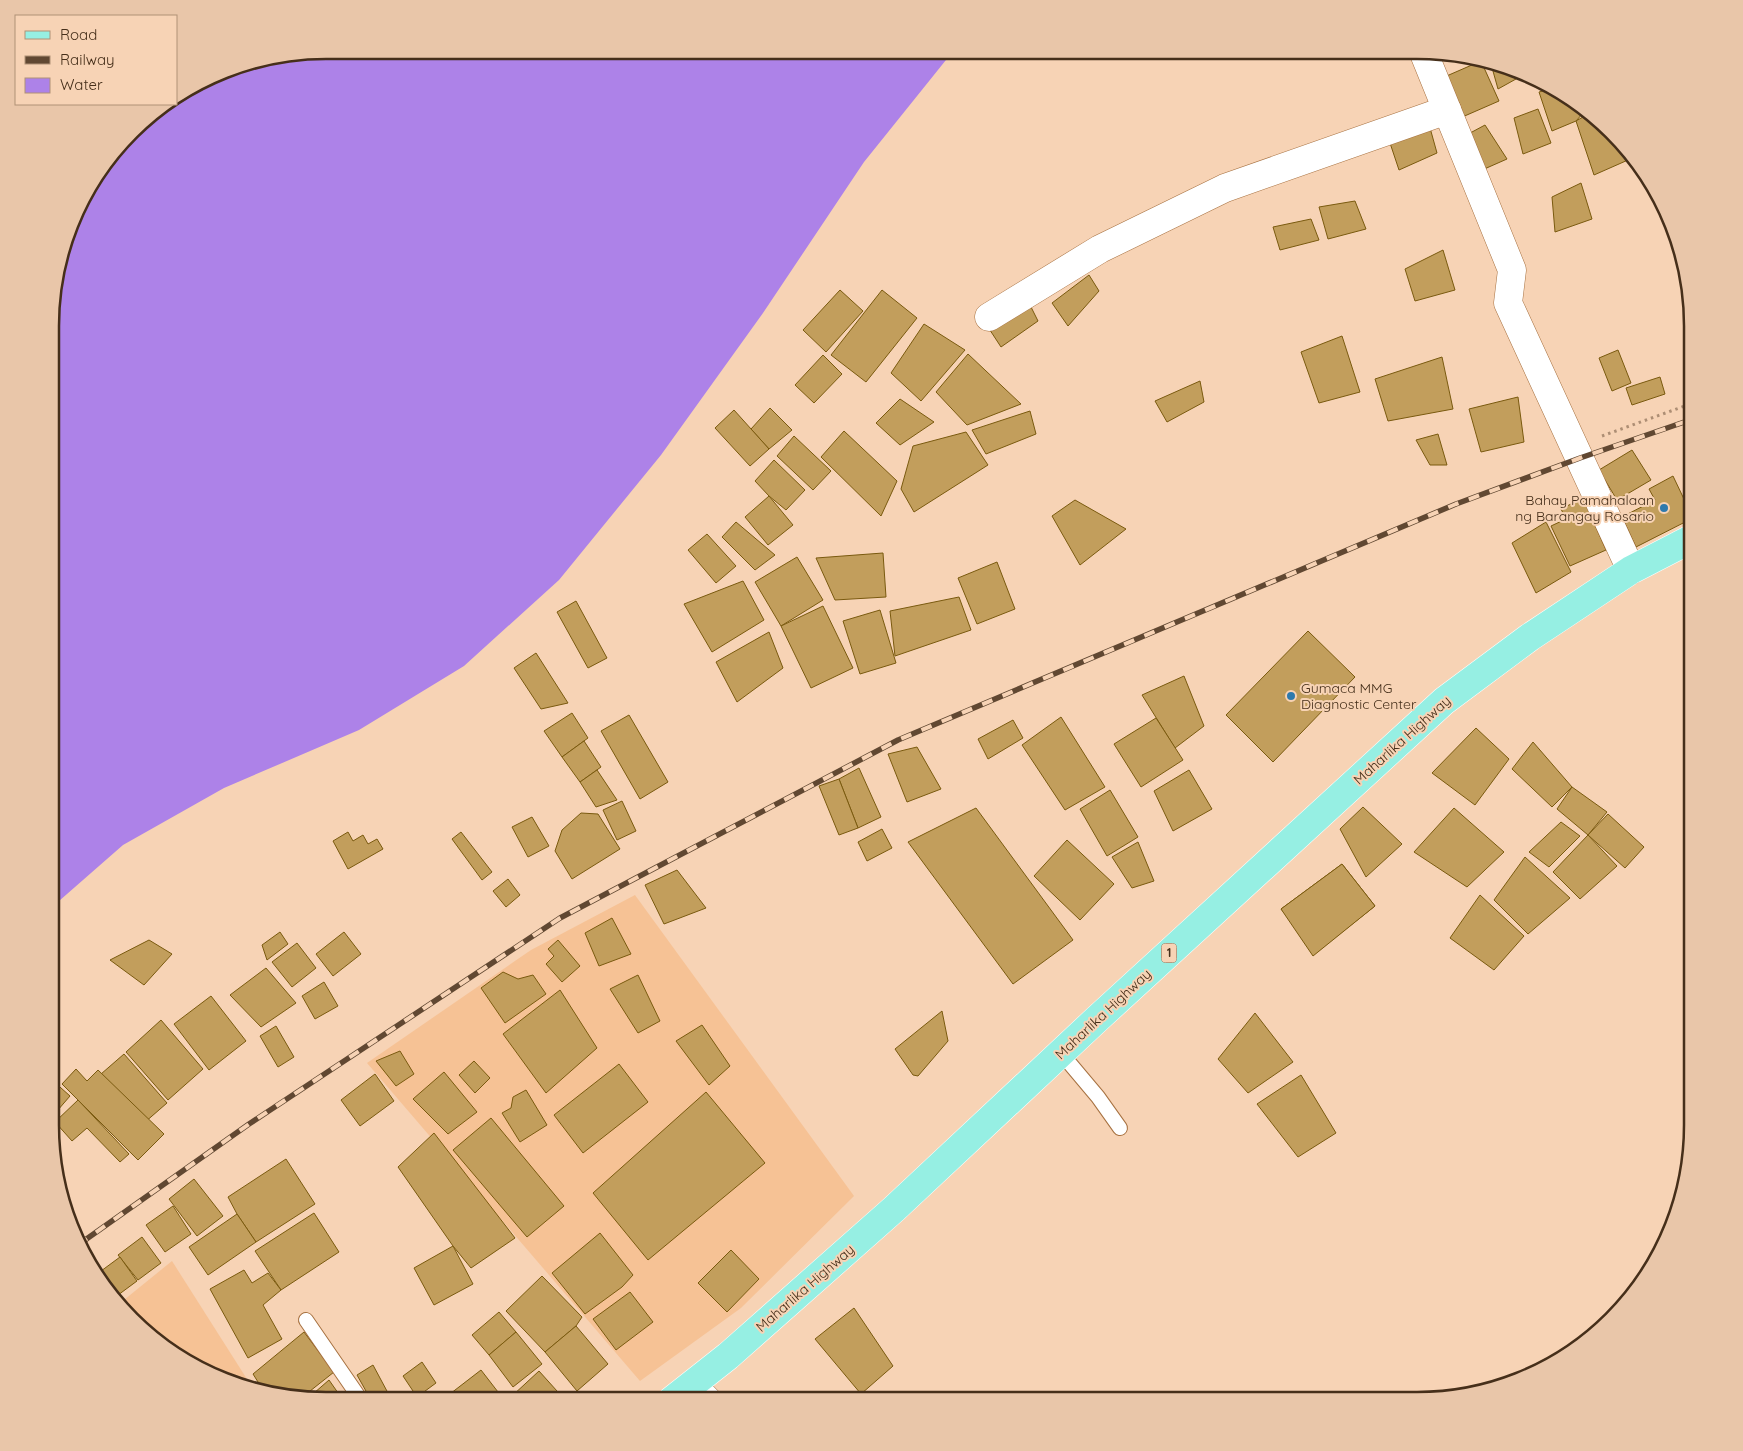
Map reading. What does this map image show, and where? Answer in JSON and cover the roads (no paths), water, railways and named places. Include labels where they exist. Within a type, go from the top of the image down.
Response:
[{"type":"main road","name":"Maharlika Highway","points":[[694,1392],[728,1356],[894,1209],[1444,701],[1530,637],[1631,570],[1684,543]]},
{"type":"street","points":[[1426,59],[1512,270],[1508,303],[1631,570]]},
{"type":"street","points":[[988,318],[1100,248],[1225,188],[1447,110]]},
{"type":"lane","points":[[1061,1053],[1098,1097],[1120,1128]]},
{"type":"lane","points":[[306,1320],[356,1392]]},
{"type":"water","points":[[308,59],[947,59],[864,162],[763,313],[661,455],[559,580],[464,666],[359,730],[224,788],[123,845],[59,901],[59,308],[68,256],[86,207],[114,163],[137,137],[163,114],[207,86],[256,68]]},
{"type":"railway","points":[[84,1240],[249,1124],[560,918],[898,740],[1456,504],[1684,422]]},
{"type":"place","name":"Bahay Pamahalaan ng Barangay Rosario","points":[[1664,508]]},
{"type":"place","name":"Gumaca MMG Diagnostic Center","points":[[1291,696]]}]
